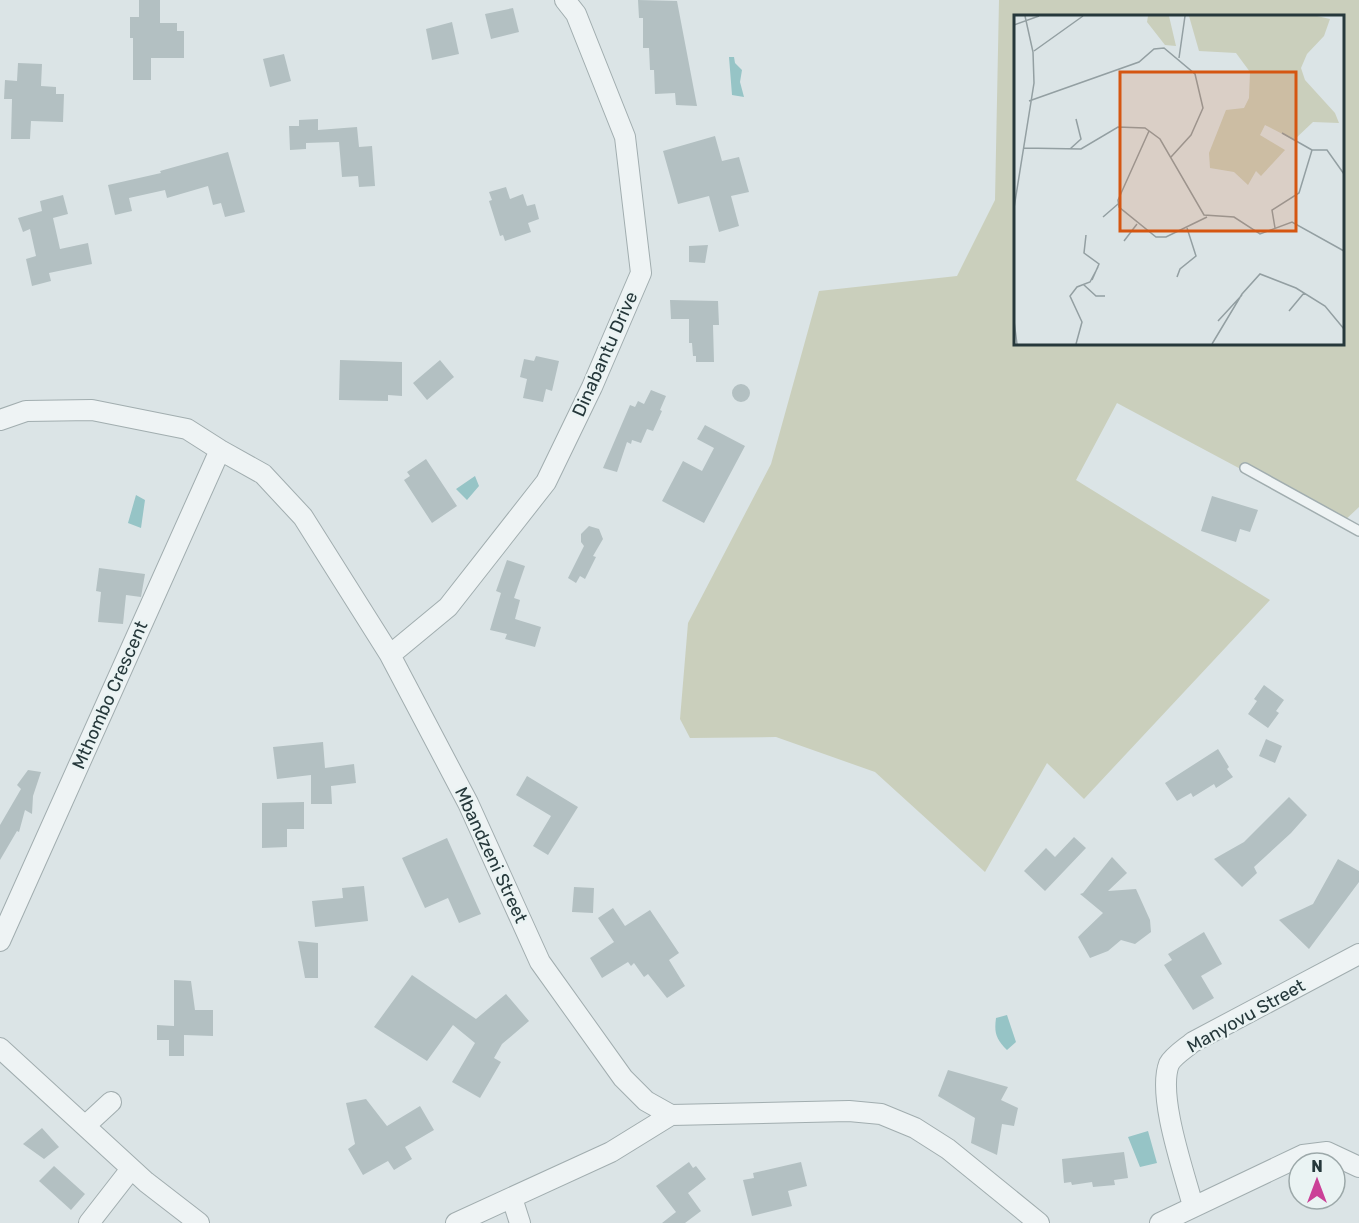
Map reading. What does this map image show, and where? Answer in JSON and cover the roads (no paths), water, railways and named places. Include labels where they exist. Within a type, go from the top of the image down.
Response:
[{"type":"street","name":"Dinabantu Drive","points":[[390,656],[448,607],[546,482],[592,387],[641,273],[625,137],[576,14],[565,0]]},
{"type":"street","name":"Mbandzeni Street","points":[[0,420],[26,411],[92,410],[188,429],[219,450],[263,474],[303,517],[390,656],[468,803],[540,962],[623,1078],[646,1101],[672,1115],[849,1111],[881,1114],[915,1128],[948,1149],[1039,1223]]},
{"type":"street","name":"Mthombo Crescent","points":[[0,941],[6,911],[219,450]]},
{"type":"street","name":"Manyovu Street","points":[[1193,1206],[1168,1110],[1166,1081],[1170,1062],[1193,1042],[1359,954]]},
{"type":"street","points":[[0,1048],[131,1169],[199,1223]]},
{"type":"street","points":[[85,1126],[111,1102]]},
{"type":"street","points":[[456,1223],[611,1152],[672,1115]]},
{"type":"street","points":[[1160,1223],[1303,1155],[1327,1152],[1359,1167]]},
{"type":"street","points":[[89,1223],[131,1169]]},
{"type":"street","points":[[512,1198],[520,1223]]},
{"type":"lane","points":[[1245,468],[1359,531]]},
{"type":"water","points":[[729,57],[734,57],[735,63],[742,70],[740,82],[744,97],[732,95]]},
{"type":"water","points":[[475,476],[479,486],[467,500],[456,489]]},
{"type":"water","points":[[136,495],[145,500],[141,528],[128,523]]},
{"type":"water","points":[[1007,1015],[1016,1042],[1007,1050],[998,1039],[995,1028],[996,1018]]},
{"type":"water","points":[[1148,1131],[1157,1163],[1140,1167],[1128,1137]]}]
